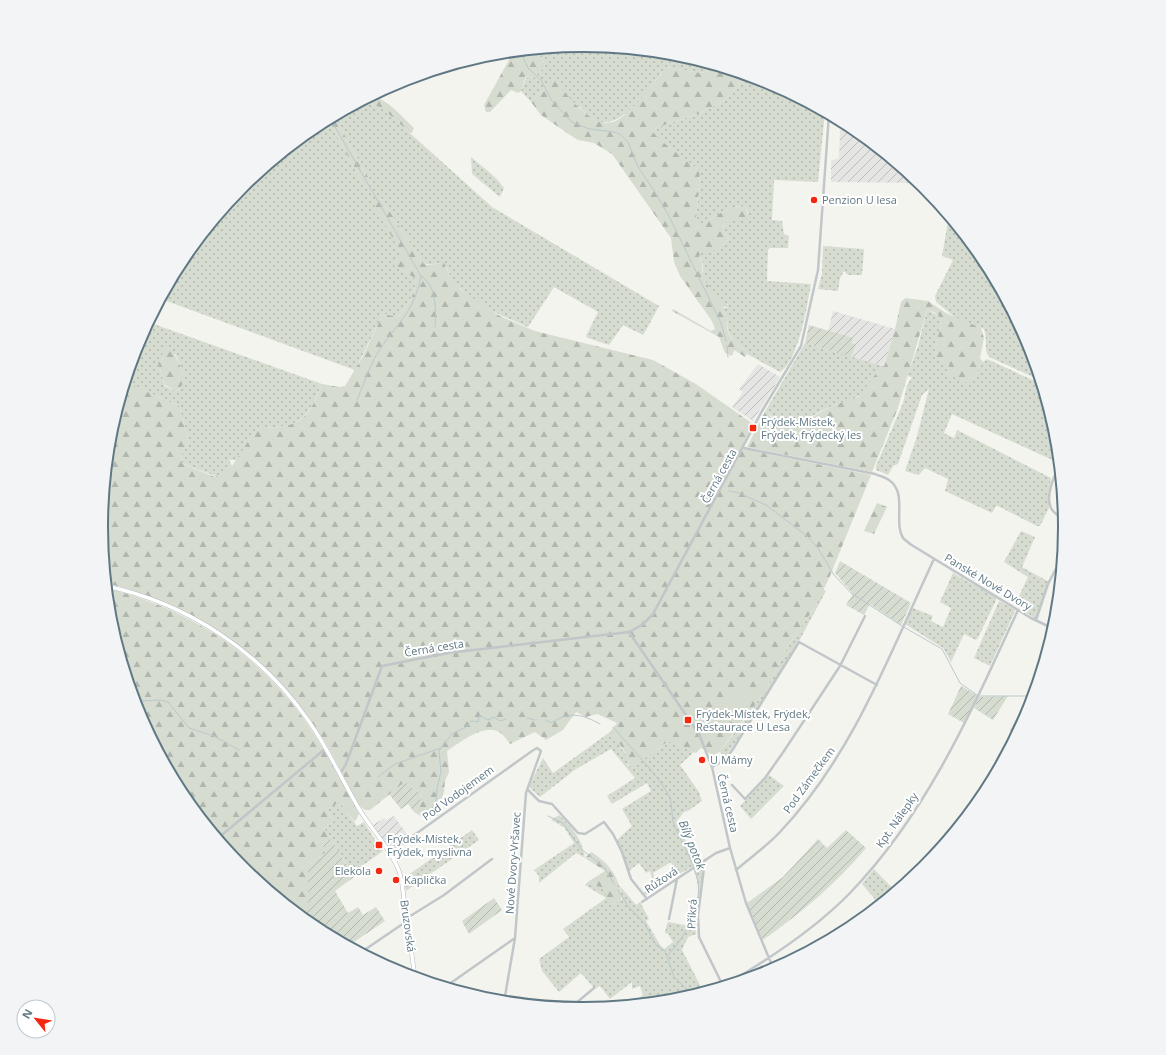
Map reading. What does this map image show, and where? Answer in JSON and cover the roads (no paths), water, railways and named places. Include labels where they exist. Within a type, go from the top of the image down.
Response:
[{"type":"main road","name":"Bruzovská","points":[[112,587],[138,594],[182,612],[222,635],[264,669],[281,686],[308,720],[326,749],[361,813],[397,867],[401,879],[414,972]]},
{"type":"street","name":"Černá cesta","points":[[340,774],[346,764],[382,666],[448,653],[629,632],[642,625],[653,614],[744,448],[755,424],[801,346],[818,270],[829,121]]},
{"type":"street","name":"Panské Nové Dvory","points":[[744,448],[875,474],[888,479],[895,486],[898,494],[900,525],[903,538],[910,544],[1036,620],[1048,584],[1056,568]]},
{"type":"street","points":[[1055,477],[1052,485],[1050,505],[1053,511],[1058,515]]},
{"type":"street","name":"Pod Zámečkem","points":[[736,870],[780,832],[814,790],[835,760],[877,685],[902,626],[934,558]]},
{"type":"street","name":"Kpt. Nálepky","points":[[736,978],[770,957],[828,913],[849,894],[888,849],[935,780],[952,750],[979,696],[1018,610]]},
{"type":"street","points":[[732,785],[745,799],[766,778],[840,666],[865,616]]},
{"type":"street","points":[[1036,620],[1048,626]]},
{"type":"street","name":"Černá cesta","points":[[629,632],[699,734],[712,767],[736,870],[753,923],[772,964]]},
{"type":"street","points":[[712,767],[725,760],[733,749],[778,680],[799,642],[840,666],[877,685]]},
{"type":"street","name":"Nové Dvory-Vršavec","points":[[505,996],[515,938],[526,793],[529,782],[542,755],[538,748]]},
{"type":"street","name":"Pod Vodojemem","points":[[389,853],[490,780],[538,748]]},
{"type":"street","points":[[221,835],[326,749]]},
{"type":"street","points":[[528,790],[539,801],[552,804],[578,833],[581,834],[604,822],[613,834],[622,852],[631,879],[647,899]]},
{"type":"street","name":"Růžová","points":[[642,902],[705,860],[720,851],[730,848]]},
{"type":"street","points":[[365,950],[444,895],[492,859]]},
{"type":"street","name":"Příkrá","points":[[705,860],[698,914],[699,937],[721,982]]},
{"type":"street","points":[[669,919],[677,879]]},
{"type":"street","points":[[450,984],[515,938]]},
{"type":"street","points":[[576,1003],[594,988]]},
{"type":"waterway","points":[[522,56],[528,68],[541,80],[552,101],[572,122],[589,129],[620,134],[628,142],[638,167],[670,218],[721,323],[726,341]]},
{"type":"waterway","points":[[333,123],[421,276],[430,286],[434,299],[435,327]]},
{"type":"waterway","points":[[357,400],[376,355],[410,308],[421,276]]},
{"type":"waterway","points":[[727,346],[728,357]]},
{"type":"waterway","points":[[729,491],[739,493],[766,505],[807,536],[818,548],[834,575],[851,593],[902,626],[942,649],[960,683],[977,695]]},
{"type":"waterway","points":[[980,696],[1027,696]]},
{"type":"waterway","points":[[141,700],[160,700],[168,702],[189,728],[214,736],[239,750]]},
{"type":"waterway","name":"Bílý potok","points":[[378,777],[395,764],[441,748],[452,734],[466,727],[471,721],[478,722],[479,715],[488,720],[494,717],[500,721],[506,719]]},
{"type":"waterway","name":"Bílý potok","points":[[546,720],[551,723],[570,715],[576,715],[600,724]]},
{"type":"waterway","name":"Bílý potok","points":[[527,718],[535,720]]},
{"type":"waterway","name":"Bílý potok","points":[[613,727],[652,771],[666,790],[671,801],[674,825],[691,860],[696,875],[699,892],[694,912],[680,941],[667,956],[674,977],[689,991]]},
{"type":"waterway","points":[[436,802],[437,788],[441,772],[439,751],[441,748]]},
{"type":"waterway","points":[[548,816],[563,823],[581,849],[604,867],[614,884]]},
{"type":"waterway","points":[[618,890],[628,906],[645,924],[656,945],[665,951],[667,955]]},
{"type":"place","name":"Penzion U lesa","points":[[814,200]]},
{"type":"place","name":"Frýdek-Místek, Frýdek, frýdecký les","points":[[753,428]]},
{"type":"place","name":"Frýdek-Místek, Frýdek, Restaurace U Lesa","points":[[688,720]]},
{"type":"place","name":"U Mámy","points":[[702,760]]},
{"type":"place","name":"Frýdek-Místek, Frýdek, myslivna","points":[[379,845]]},
{"type":"place","name":"Elekola","points":[[379,871]]},
{"type":"place","name":"Kaplička","points":[[396,880]]}]
